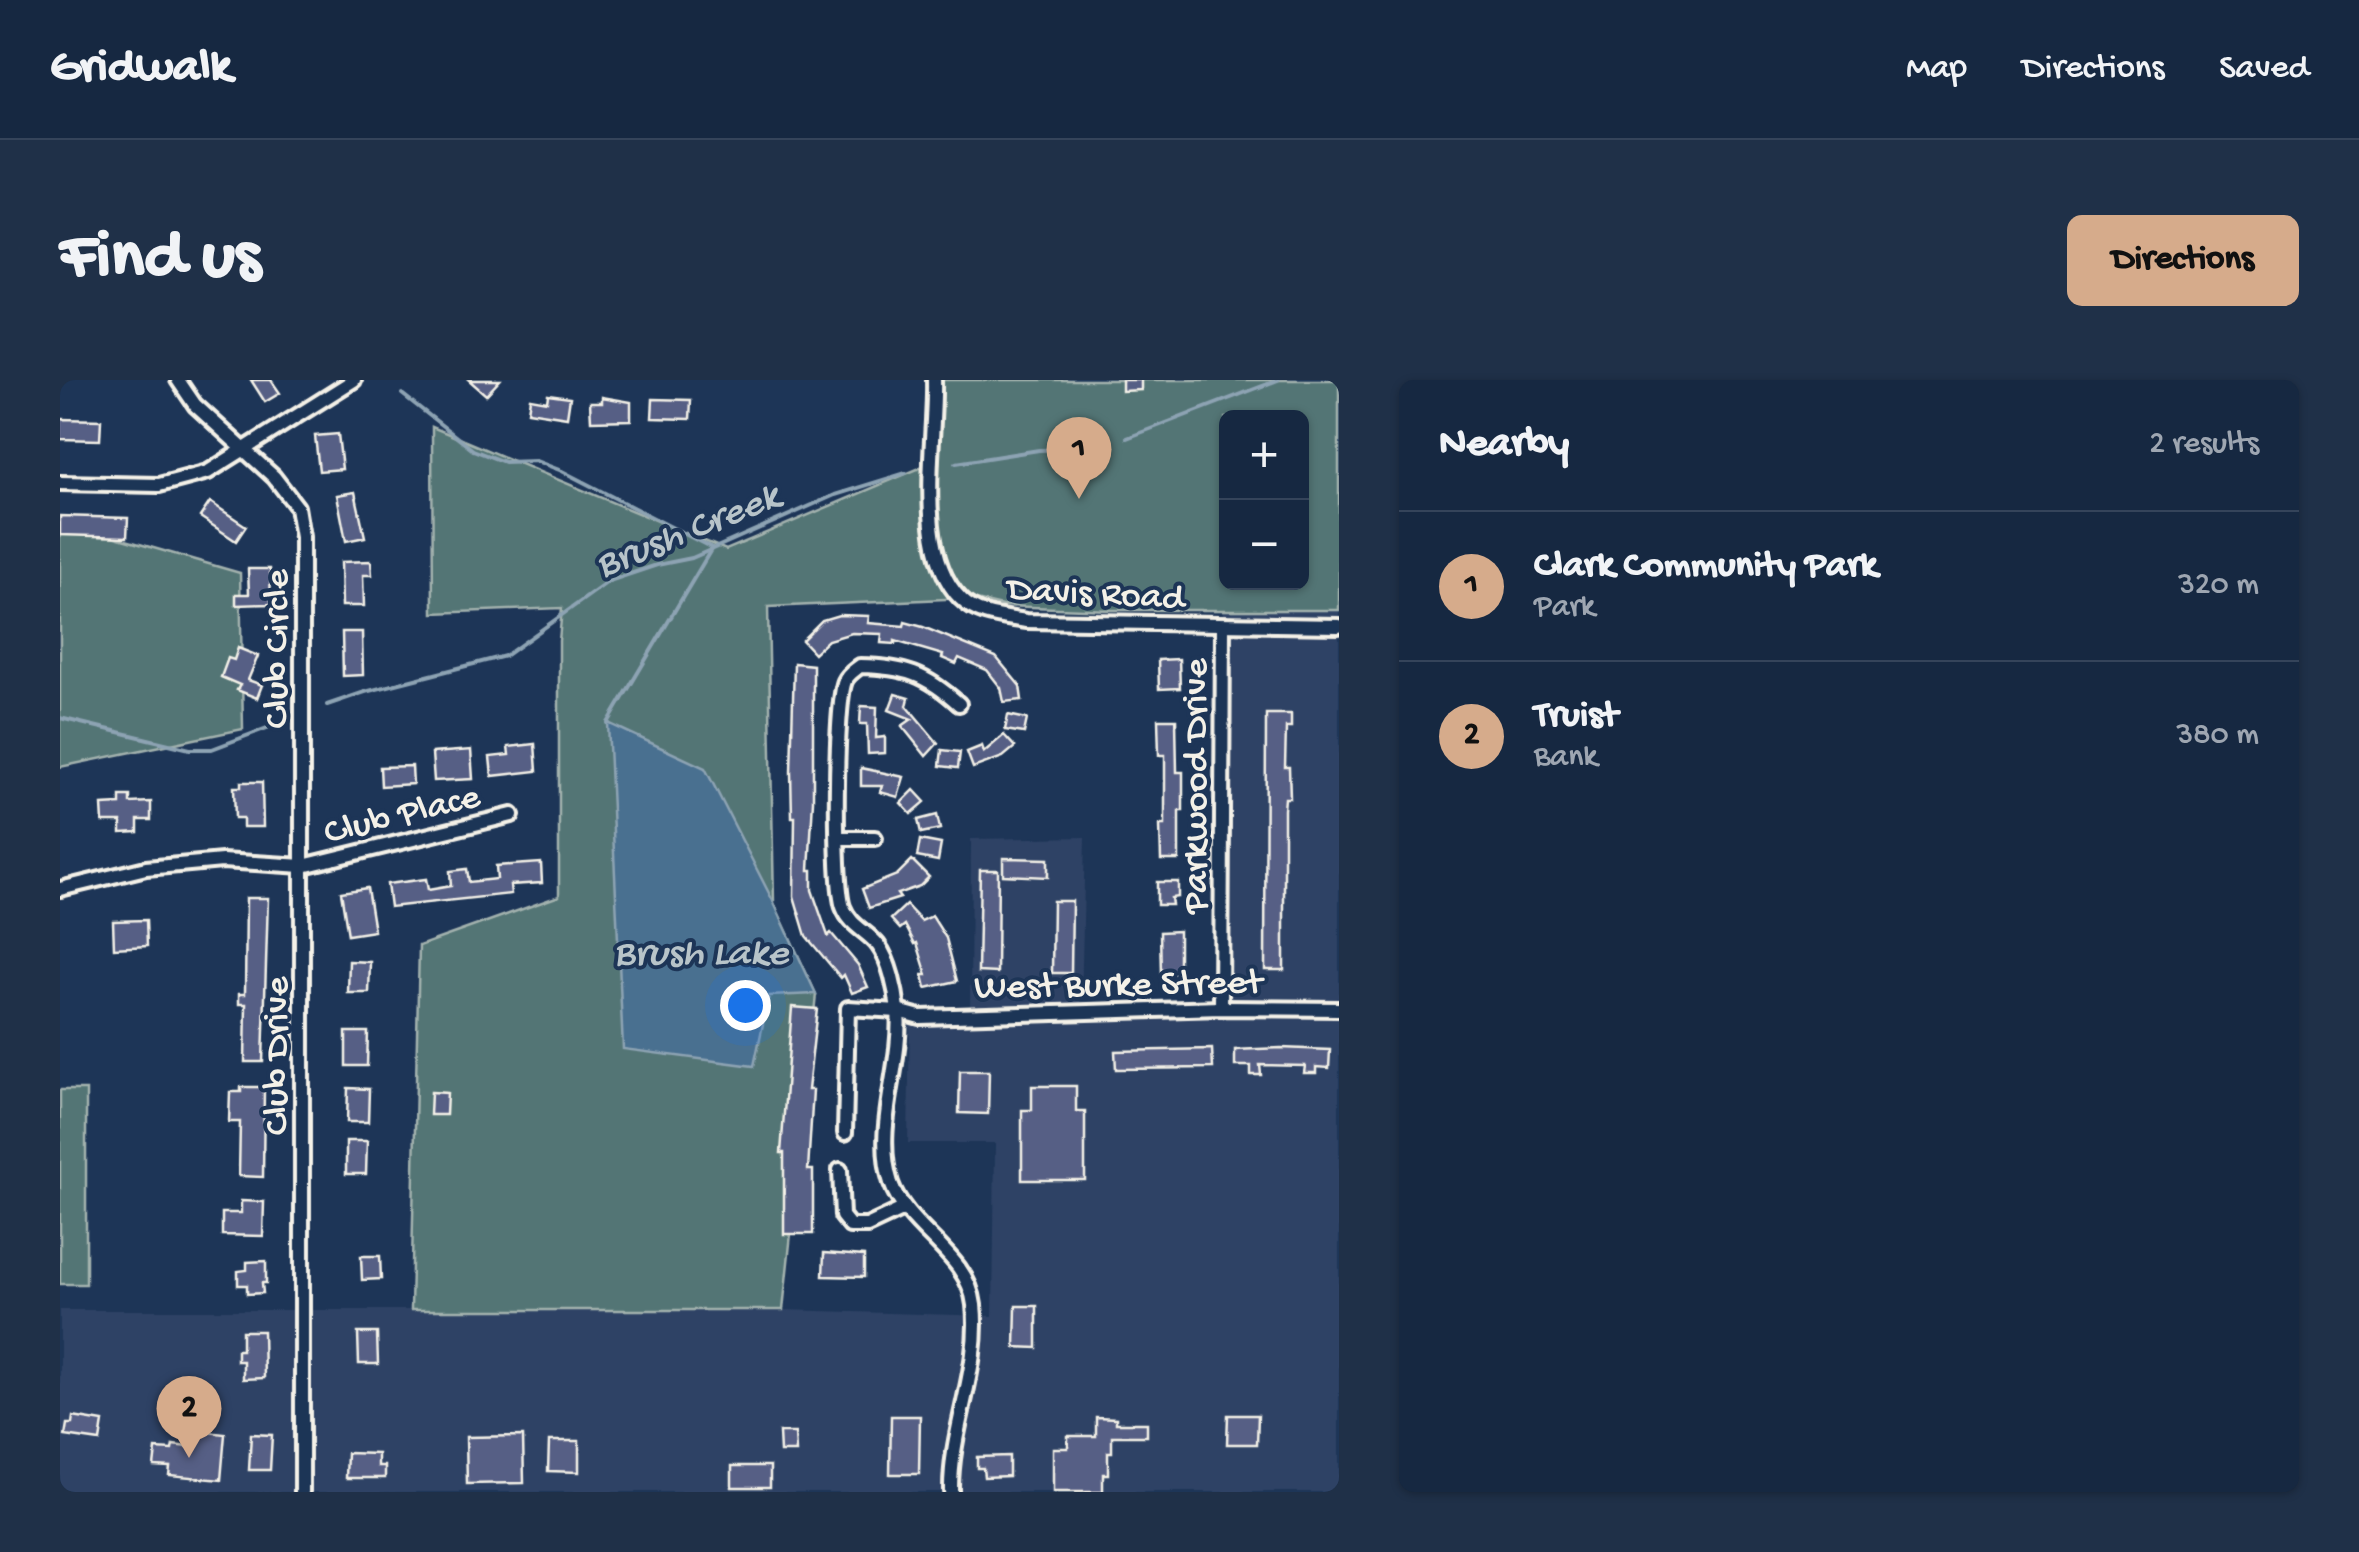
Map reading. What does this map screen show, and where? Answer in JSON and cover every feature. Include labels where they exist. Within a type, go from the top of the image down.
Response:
[{"type":"street","name":"Club Circle","points":[[178,380],[195,404],[274,477],[296,507],[302,536],[304,866]]},
{"type":"street","points":[[60,483],[159,485],[208,472],[354,380]]},
{"type":"street","name":"Davis Road","points":[[934,380],[932,526],[942,572],[961,600],[988,614],[1026,621],[1339,626]]},
{"type":"street","name":"Parkwood Drive","points":[[1221,1008],[1223,625]]},
{"type":"street","points":[[951,1492],[953,1445],[975,1334],[974,1302],[966,1275],[904,1209],[890,1177],[886,1148],[898,1011],[885,957],[844,911],[837,875],[841,694],[846,677],[860,666],[909,672],[934,682],[959,704]]},
{"type":"street","name":"Club Place","points":[[304,866],[512,814]]},
{"type":"street","points":[[839,838],[875,838]]},
{"type":"street","points":[[60,888],[146,868],[222,862],[304,866]]},
{"type":"street","name":"Club Drive","points":[[302,1492],[304,866]]},
{"type":"street","name":"West Burke Street","points":[[845,1133],[848,1008],[898,1011],[920,1017],[1221,1008],[1339,1009]]},
{"type":"street","points":[[840,1170],[842,1216],[850,1226],[866,1226],[904,1209]]},
{"type":"shaded area","points":[[1223,608],[1339,610],[1339,1492],[60,1492],[60,1310],[783,1310],[993,1316],[995,1143],[908,1143],[910,1014],[970,1014],[971,839],[1085,837],[1081,1008],[1224,1008]]},
{"type":"green space","points":[[934,380],[1339,380],[1339,610],[1110,610],[1002,606],[968,598],[768,607],[774,903],[816,994],[783,1310],[411,1310],[419,946],[559,896],[562,608],[433,613],[432,427],[726,550],[927,465],[927,532],[946,561],[931,526]]},
{"type":"green space","points":[[60,521],[240,573],[243,729],[60,767]]},
{"type":"green space","points":[[60,1090],[86,1090],[86,1284],[60,1284]]},
{"type":"water","name":"Brush Lake","points":[[608,723],[705,768],[816,994],[769,996],[754,1066],[623,1049]]},
{"type":"building","points":[[251,380],[271,380],[280,393],[265,402]]},
{"type":"building","points":[[469,380],[500,380],[486,395]]},
{"type":"building","points":[[1122,380],[1141,380],[1141,390],[1122,391]]},
{"type":"building","points":[[548,394],[570,397],[567,417],[528,411],[530,398],[547,401]]},
{"type":"building","points":[[602,397],[631,402],[631,420],[591,421],[590,402],[602,402]]},
{"type":"building","points":[[653,399],[691,400],[690,419],[652,418]]},
{"type":"building","points":[[60,419],[101,420],[100,440],[60,439]]},
{"type":"building","points":[[338,434],[342,469],[319,471],[315,436]]},
{"type":"building","points":[[355,492],[365,537],[346,541],[337,495]]},
{"type":"building","points":[[210,502],[246,526],[236,541],[200,517]]},
{"type":"building","points":[[60,516],[128,518],[127,537],[60,535]]},
{"type":"building","points":[[371,561],[372,575],[363,575],[364,606],[342,606],[341,562]]},
{"type":"building","points":[[248,569],[270,569],[271,604],[236,605],[236,594],[249,594]]},
{"type":"building","points":[[839,615],[869,616],[868,623],[904,626],[905,622],[996,657],[1020,686],[1022,700],[1004,702],[1001,688],[987,670],[959,658],[956,664],[942,658],[943,655],[895,641],[881,643],[882,634],[852,633],[828,640],[814,653],[802,640],[822,620]]},
{"type":"building","points":[[342,632],[362,632],[363,675],[343,676]]},
{"type":"building","points":[[238,648],[258,656],[248,680],[262,685],[257,698],[237,690],[240,685],[221,677],[228,658],[234,660]]},
{"type":"building","points":[[1179,659],[1180,688],[1159,689],[1158,660]]},
{"type":"building","points":[[794,663],[813,665],[809,870],[812,890],[828,936],[831,933],[858,965],[868,987],[852,993],[844,975],[841,978],[806,936],[794,896]]},
{"type":"building","points":[[895,694],[909,698],[907,706],[938,743],[926,756],[902,726],[912,719],[889,710]]},
{"type":"building","points":[[861,706],[877,707],[876,738],[885,737],[885,753],[868,754],[867,724],[860,724]]},
{"type":"building","points":[[1266,714],[1291,714],[1291,727],[1286,727],[1285,767],[1289,767],[1290,798],[1285,798],[1284,810],[1284,970],[1265,970]]},
{"type":"building","points":[[1008,715],[1027,719],[1024,733],[1005,730]]},
{"type":"building","points":[[1158,719],[1176,719],[1177,772],[1183,772],[1179,860],[1161,860],[1165,755],[1159,755]]},
{"type":"building","points":[[1004,735],[1015,747],[1003,757],[973,768],[967,752],[982,746],[984,752]]},
{"type":"building","points":[[535,744],[537,771],[492,776],[490,757],[509,755],[508,747]]},
{"type":"building","points":[[471,750],[473,779],[434,781],[432,753]]},
{"type":"building","points":[[942,750],[960,752],[958,768],[940,766]]},
{"type":"building","points":[[412,766],[413,784],[381,786],[380,767]]},
{"type":"building","points":[[861,768],[904,777],[898,797],[880,792],[882,786],[861,786]]},
{"type":"building","points":[[241,782],[262,782],[263,827],[243,827],[243,818],[235,818],[234,787],[241,787]]},
{"type":"building","points":[[914,790],[925,802],[911,814],[901,803]]},
{"type":"building","points":[[120,796],[130,796],[130,803],[151,802],[151,820],[138,820],[138,832],[121,833],[121,822],[103,822],[102,805],[120,804]]},
{"type":"building","points":[[937,815],[940,829],[921,833],[918,820]]},
{"type":"building","points":[[920,840],[941,844],[938,861],[917,857]]},
{"type":"building","points":[[1003,858],[1048,859],[1048,877],[1003,875]]},
{"type":"building","points":[[912,860],[929,877],[920,886],[897,894],[900,898],[869,908],[862,889],[897,875]]},
{"type":"building","points":[[541,863],[542,883],[510,885],[511,894],[390,907],[387,884],[426,879],[428,890],[451,886],[450,871],[467,869],[469,882],[497,879],[496,866]]},
{"type":"building","points":[[980,870],[998,870],[997,973],[978,972]]},
{"type":"building","points":[[1157,882],[1178,882],[1178,897],[1171,898],[1172,905],[1157,905]]},
{"type":"building","points":[[367,888],[374,931],[348,935],[341,892]]},
{"type":"building","points":[[246,898],[268,898],[263,1062],[245,1062],[246,1004],[239,1004],[239,994],[245,994]]},
{"type":"building","points":[[1053,901],[1072,901],[1071,973],[1052,973]]},
{"type":"building","points":[[906,905],[921,921],[932,916],[946,938],[957,981],[926,988],[923,975],[927,975],[917,943],[905,925],[900,929],[891,919]]},
{"type":"building","points":[[146,920],[147,946],[114,948],[113,921]]},
{"type":"building","points":[[1179,931],[1179,973],[1161,974],[1160,932]]},
{"type":"building","points":[[349,961],[370,962],[369,993],[348,993]]},
{"type":"building","points":[[792,1007],[817,1009],[808,1090],[813,1090],[808,1170],[813,1170],[813,1234],[784,1234],[781,1153]]},
{"type":"building","points":[[346,1032],[368,1032],[367,1066],[346,1066]]},
{"type":"building","points":[[1212,1049],[1213,1068],[1116,1069],[1115,1051]]},
{"type":"building","points":[[1235,1050],[1330,1050],[1329,1068],[1316,1067],[1316,1073],[1304,1073],[1305,1066],[1260,1065],[1261,1075],[1251,1075],[1251,1066],[1235,1066]]},
{"type":"building","points":[[960,1071],[989,1071],[988,1114],[959,1113]]},
{"type":"building","points":[[1032,1086],[1076,1086],[1076,1111],[1085,1111],[1085,1180],[1022,1180],[1022,1110],[1032,1110]]},
{"type":"building","points":[[241,1087],[264,1087],[263,1177],[239,1176],[240,1122],[229,1122],[230,1092],[241,1092]]},
{"type":"building","points":[[348,1088],[369,1089],[368,1122],[347,1122]]},
{"type":"building","points":[[431,1092],[447,1093],[446,1115],[430,1115]]},
{"type":"building","points":[[346,1141],[367,1141],[366,1174],[346,1174]]},
{"type":"building","points":[[241,1201],[264,1202],[263,1236],[222,1235],[222,1213],[241,1213]]},
{"type":"building","points":[[824,1253],[864,1256],[864,1277],[823,1276]]},
{"type":"building","points":[[361,1256],[380,1256],[381,1279],[362,1280]]},
{"type":"building","points":[[266,1261],[263,1293],[247,1294],[247,1285],[238,1285],[238,1271],[247,1270],[247,1262]]},
{"type":"building","points":[[1016,1306],[1037,1306],[1037,1348],[1015,1347]]},
{"type":"building","points":[[242,1331],[263,1331],[264,1378],[243,1379],[243,1361],[237,1361],[237,1350],[242,1350]]},
{"type":"building","points":[[358,1333],[377,1333],[378,1364],[359,1364]]},
{"type":"building","points":[[1228,1415],[1258,1415],[1257,1444],[1227,1444]]},
{"type":"building","points":[[891,1416],[920,1416],[919,1474],[890,1474]]},
{"type":"building","points":[[73,1417],[103,1422],[100,1441],[65,1436]]},
{"type":"building","points":[[1096,1417],[1116,1418],[1116,1423],[1147,1423],[1147,1436],[1112,1436],[1103,1492],[1053,1492],[1053,1448],[1068,1448],[1068,1436],[1096,1436]]},
{"type":"building","points":[[190,1430],[225,1434],[221,1480],[169,1475],[170,1467],[154,1466],[156,1449],[188,1447]]},
{"type":"building","points":[[779,1433],[795,1433],[796,1452],[780,1452]]},
{"type":"building","points":[[251,1434],[272,1435],[270,1470],[249,1470]]},
{"type":"building","points":[[523,1436],[524,1483],[467,1484],[466,1437]]},
{"type":"building","points":[[549,1441],[579,1441],[579,1472],[548,1471]]},
{"type":"building","points":[[347,1453],[378,1454],[378,1466],[385,1466],[385,1478],[346,1478]]},
{"type":"building","points":[[1009,1456],[1009,1476],[984,1477],[983,1468],[977,1468],[977,1457]]},
{"type":"building","points":[[732,1466],[770,1466],[770,1487],[732,1487]]},
{"type":"waterway","name":"Brush Creek","points":[[1127,438],[1278,380]]},
{"type":"waterway","points":[[402,394],[473,450],[504,462],[536,461],[562,471],[712,548]]},
{"type":"waterway","name":"Brush Creek","points":[[956,463],[1039,450],[1109,448]]},
{"type":"waterway","name":"Brush Creek","points":[[327,705],[505,656],[609,581],[692,558],[835,495],[906,473]]},
{"type":"waterway","points":[[608,723],[712,548]]},
{"type":"waterway","name":"Brush Creek","points":[[60,718],[190,749],[212,749],[275,725]]},
{"type":"place","name":"Clark Community Park","points":[[1079,499]]},
{"type":"place","name":"Truist","points":[[189,1458]]}]
